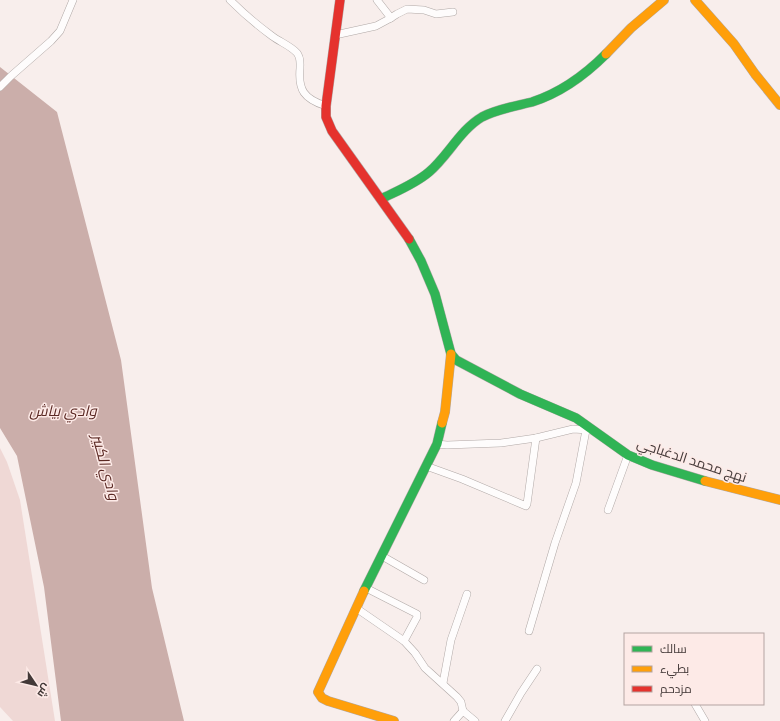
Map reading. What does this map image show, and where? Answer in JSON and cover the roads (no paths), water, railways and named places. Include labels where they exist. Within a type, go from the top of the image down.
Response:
[{"type":"street","points":[[0,88],[17,70],[51,41],[60,31],[73,0]]},
{"type":"street","points":[[230,0],[268,32],[296,52],[300,58],[299,83],[302,89],[313,101],[326,106]]},
{"type":"street","points":[[340,0],[326,106],[326,117],[332,130],[407,235],[435,294],[451,354],[445,412],[437,444],[356,608],[318,692],[318,694],[328,701],[394,721]]},
{"type":"street","points":[[377,0],[391,18]]},
{"type":"street","points":[[381,199],[414,182],[429,172],[462,135],[480,118],[541,98],[572,83],[599,61],[631,28],[664,0]]},
{"type":"street","points":[[695,0],[734,44],[755,74],[780,105]]},
{"type":"street","points":[[335,35],[376,26],[407,9],[424,10],[436,14],[453,12]]},
{"type":"street","name":"نهج محمد الدغباجي","points":[[451,354],[456,360],[520,394],[576,418],[589,430],[628,455],[652,465],[701,480],[780,500]]},
{"type":"street","points":[[437,444],[501,443],[536,438],[573,429],[589,430],[576,483],[555,543],[529,631]]},
{"type":"street","points":[[426,466],[462,479],[526,506],[536,438]]},
{"type":"street","points":[[608,510],[628,455]]},
{"type":"street","points":[[382,556],[424,580]]},
{"type":"street","points":[[366,588],[417,614],[417,617],[404,641]]},
{"type":"street","points":[[443,683],[451,640],[467,594]]},
{"type":"street","points":[[356,608],[404,641],[415,653],[425,668],[451,689],[462,702],[463,711],[474,721]]},
{"type":"street","points":[[505,721],[537,669]]},
{"type":"street","points":[[696,705],[706,721]]},
{"type":"street","points":[[454,721],[463,711]]},
{"type":"water","name":"وادي بياش","points":[[0,67],[57,112],[121,360],[152,588],[184,721],[61,721],[44,587],[17,456],[0,428]]},
{"type":"water label","name":"وادي الكبير","points":[[106,467]]}]
